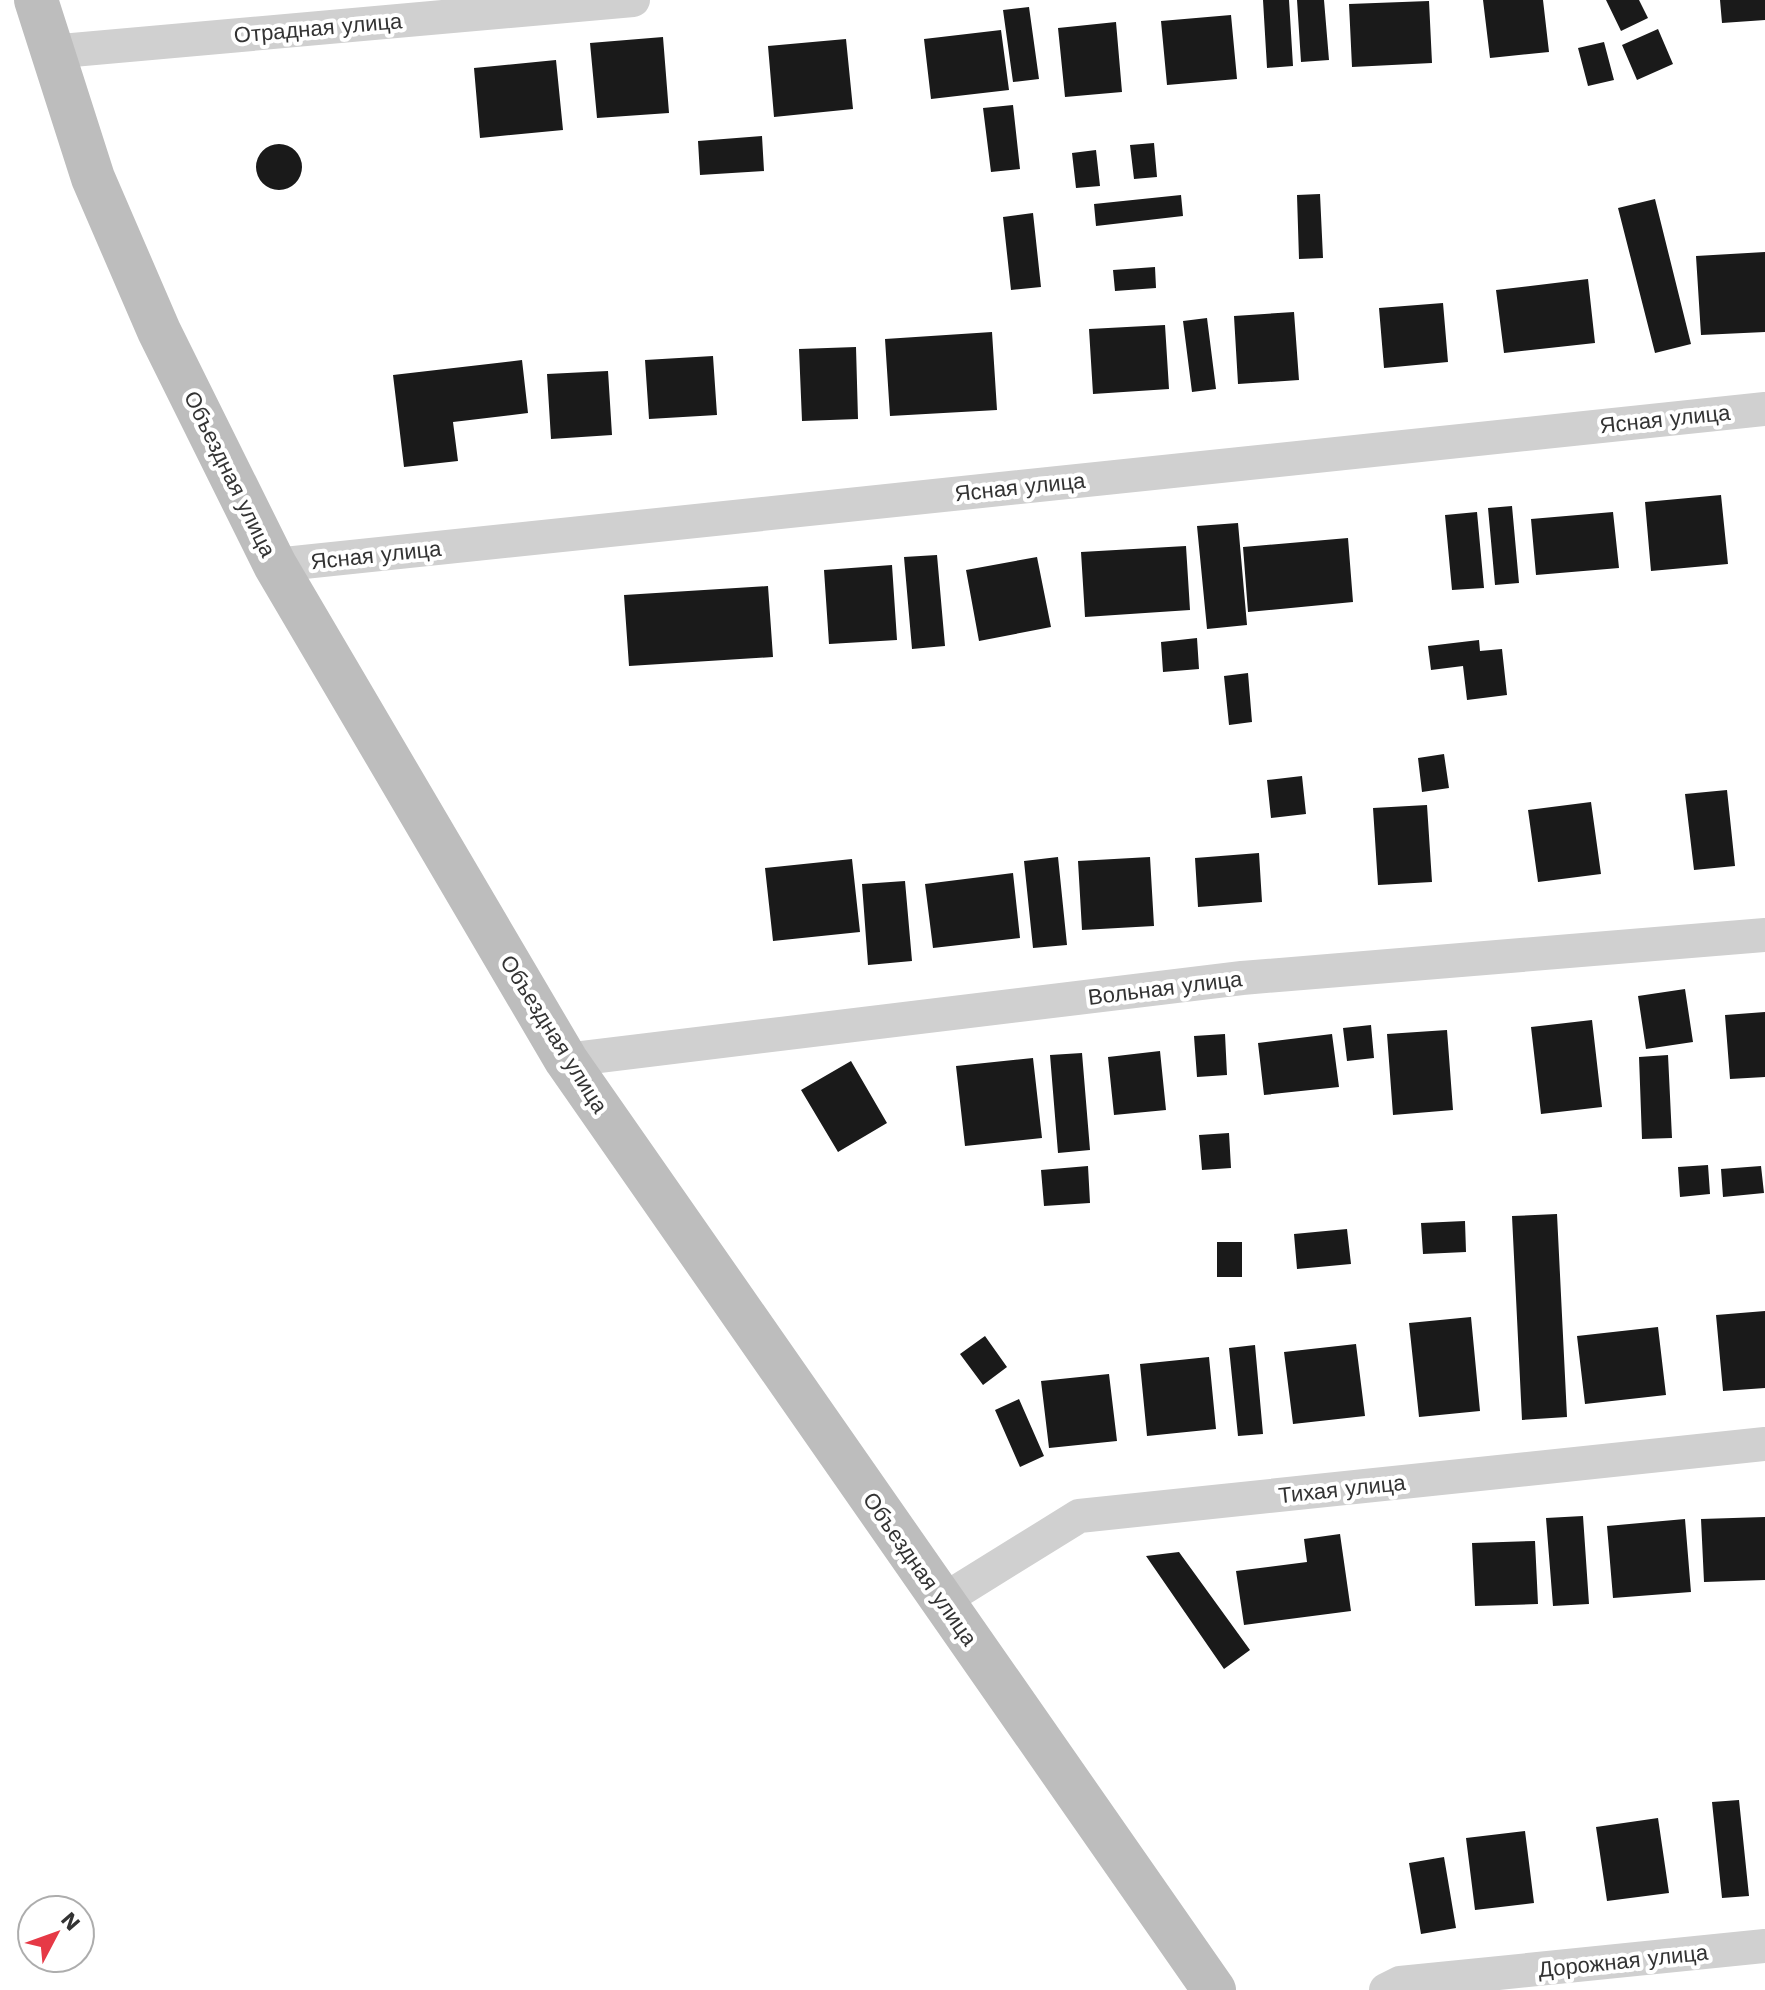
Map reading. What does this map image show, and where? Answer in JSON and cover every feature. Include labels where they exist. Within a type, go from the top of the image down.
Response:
[{"type":"main road","name":"Объездная улица","points":[[36,0],[50,52],[93,178],[159,331],[275,565],[566,1060],[1214,1990]]},
{"type":"street","name":"Отрадная улица","points":[[50,52],[633,0]]},
{"type":"street","name":"Ясная улица","points":[[275,565],[1765,409]]},
{"type":"street","name":"Вольная улица","points":[[566,1060],[1242,978],[1765,935]]},
{"type":"street","name":"Тихая улица","points":[[942,1601],[1079,1516],[1765,1444]]},
{"type":"street","name":"Дорожная улица","points":[[1386,1990],[1400,1983],[1765,1946]]},
{"type":"building","points":[[1263,0],[1289,0],[1293,66],[1267,68]]},
{"type":"building","points":[[1297,0],[1324,0],[1329,60],[1301,62]]},
{"type":"building","points":[[1483,0],[1543,0],[1549,52],[1490,58]]},
{"type":"building","points":[[1606,0],[1639,0],[1648,18],[1621,31]]},
{"type":"building","points":[[1720,0],[1765,0],[1765,20],[1722,23]]},
{"type":"building","points":[[1429,1],[1432,63],[1352,67],[1349,4]]},
{"type":"building","points":[[1029,7],[1039,79],[1013,82],[1003,10]]},
{"type":"building","points":[[1231,15],[1237,79],[1167,85],[1161,21]]},
{"type":"building","points":[[1116,22],[1122,92],[1065,97],[1058,28]]},
{"type":"building","points":[[1658,29],[1673,64],[1637,80],[1622,45]]},
{"type":"building","points":[[1001,30],[1009,90],[931,99],[924,39]]},
{"type":"building","points":[[663,37],[669,113],[597,118],[590,43]]},
{"type":"building","points":[[846,39],[853,109],[774,117],[768,46]]},
{"type":"building","points":[[1604,42],[1614,80],[1588,86],[1578,48]]},
{"type":"building","points":[[556,60],[563,130],[480,138],[474,68]]},
{"type":"building","points":[[1013,105],[1020,169],[991,172],[983,108]]},
{"type":"building","points":[[762,136],[764,171],[700,175],[698,141]]},
{"type":"building","points":[[1154,143],[1157,177],[1134,179],[1130,145]]},
{"type":"building","points":[[279,144],[295,151],[302,167],[295,183],[279,190],[263,183],[256,167],[263,151]]},
{"type":"building","points":[[1096,150],[1100,186],[1076,188],[1072,153]]},
{"type":"building","points":[[1320,194],[1323,258],[1299,259],[1297,195]]},
{"type":"building","points":[[1181,195],[1183,216],[1096,226],[1094,204]]},
{"type":"building","points":[[1655,199],[1691,344],[1655,353],[1618,208]]},
{"type":"building","points":[[1033,213],[1041,287],[1011,290],[1003,217]]},
{"type":"building","points":[[1765,252],[1765,332],[1701,335],[1696,256]]},
{"type":"building","points":[[1155,267],[1156,288],[1115,291],[1113,270]]},
{"type":"building","points":[[1588,279],[1595,343],[1504,353],[1496,290]]},
{"type":"building","points":[[1443,303],[1448,362],[1384,368],[1379,308]]},
{"type":"building","points":[[1294,312],[1299,380],[1238,384],[1234,316]]},
{"type":"building","points":[[1207,318],[1216,389],[1192,392],[1183,321]]},
{"type":"building","points":[[1165,325],[1169,389],[1093,394],[1089,329]]},
{"type":"building","points":[[992,332],[997,410],[890,416],[885,339]]},
{"type":"building","points":[[856,347],[858,419],[802,421],[799,349]]},
{"type":"building","points":[[713,356],[717,415],[649,419],[645,360]]},
{"type":"building","points":[[522,360],[528,413],[453,422],[458,461],[404,467],[393,375]]},
{"type":"building","points":[[608,371],[612,435],[551,439],[547,374]]},
{"type":"building","points":[[1721,495],[1728,564],[1651,571],[1645,502]]},
{"type":"building","points":[[1512,506],[1519,583],[1495,585],[1488,508]]},
{"type":"building","points":[[1477,512],[1484,588],[1452,590],[1445,515]]},
{"type":"building","points":[[1613,512],[1619,568],[1536,575],[1531,519]]},
{"type":"building","points":[[1238,523],[1247,625],[1207,629],[1197,526]]},
{"type":"building","points":[[1348,538],[1353,602],[1248,612],[1243,547]]},
{"type":"building","points":[[1186,546],[1190,610],[1085,617],[1081,552]]},
{"type":"building","points":[[937,555],[945,646],[912,649],[904,557]]},
{"type":"building","points":[[1037,557],[1051,627],[979,641],[966,570]]},
{"type":"building","points":[[892,565],[897,640],[829,644],[824,570]]},
{"type":"building","points":[[768,586],[773,657],[629,666],[624,595]]},
{"type":"building","points":[[1197,638],[1199,669],[1163,672],[1161,642]]},
{"type":"building","points":[[1479,640],[1480,651],[1502,649],[1507,695],[1467,700],[1463,666],[1431,670],[1428,646]]},
{"type":"building","points":[[1248,673],[1252,722],[1229,725],[1224,676]]},
{"type":"building","points":[[1444,754],[1449,788],[1422,792],[1418,758]]},
{"type":"building","points":[[1302,776],[1306,814],[1271,818],[1267,780]]},
{"type":"building","points":[[1727,790],[1735,866],[1694,870],[1685,794]]},
{"type":"building","points":[[1591,802],[1601,874],[1538,882],[1528,810]]},
{"type":"building","points":[[1427,805],[1432,882],[1378,885],[1373,808]]},
{"type":"building","points":[[1259,853],[1262,902],[1198,907],[1195,858]]},
{"type":"building","points":[[1058,857],[1067,945],[1033,948],[1024,861]]},
{"type":"building","points":[[1150,857],[1154,926],[1082,930],[1078,861]]},
{"type":"building","points":[[852,859],[860,932],[773,941],[765,868]]},
{"type":"building","points":[[1013,873],[1020,938],[933,948],[925,884]]},
{"type":"building","points":[[905,881],[912,961],[868,965],[862,884]]},
{"type":"building","points":[[1685,989],[1693,1042],[1646,1049],[1638,996]]},
{"type":"building","points":[[1765,1012],[1765,1077],[1730,1079],[1725,1015]]},
{"type":"building","points":[[1592,1020],[1602,1107],[1541,1114],[1531,1027]]},
{"type":"building","points":[[1371,1025],[1374,1058],[1347,1061],[1343,1028]]},
{"type":"building","points":[[1447,1030],[1453,1110],[1393,1115],[1387,1034]]},
{"type":"building","points":[[1225,1034],[1227,1075],[1197,1077],[1194,1036]]},
{"type":"building","points":[[1332,1034],[1339,1087],[1264,1095],[1258,1043]]},
{"type":"building","points":[[1160,1051],[1166,1110],[1114,1115],[1108,1057]]},
{"type":"building","points":[[1082,1053],[1090,1150],[1058,1153],[1050,1055]]},
{"type":"building","points":[[1668,1055],[1672,1138],[1642,1139],[1639,1057]]},
{"type":"building","points":[[1033,1058],[1042,1138],[965,1146],[956,1066]]},
{"type":"building","points":[[851,1061],[887,1123],[838,1152],[801,1090]]},
{"type":"building","points":[[1229,1133],[1231,1168],[1202,1170],[1199,1135]]},
{"type":"building","points":[[1708,1165],[1710,1194],[1680,1197],[1678,1167]]},
{"type":"building","points":[[1088,1166],[1090,1203],[1044,1206],[1041,1170]]},
{"type":"building","points":[[1761,1166],[1764,1193],[1723,1197],[1721,1169]]},
{"type":"building","points":[[1557,1214],[1567,1417],[1522,1420],[1512,1216]]},
{"type":"building","points":[[1465,1221],[1466,1252],[1423,1254],[1421,1223]]},
{"type":"building","points":[[1347,1229],[1351,1264],[1297,1269],[1294,1234]]},
{"type":"building","points":[[1217,1242],[1242,1242],[1242,1277],[1217,1277]]},
{"type":"building","points":[[1765,1311],[1765,1388],[1723,1391],[1716,1315]]},
{"type":"building","points":[[1471,1317],[1480,1411],[1419,1417],[1409,1323]]},
{"type":"building","points":[[1658,1327],[1666,1395],[1585,1404],[1577,1336]]},
{"type":"building","points":[[985,1336],[1007,1367],[983,1385],[960,1354]]},
{"type":"building","points":[[1356,1344],[1365,1416],[1293,1424],[1284,1352]]},
{"type":"building","points":[[1255,1345],[1263,1434],[1238,1436],[1229,1348]]},
{"type":"building","points":[[1209,1357],[1216,1429],[1147,1436],[1140,1364]]},
{"type":"building","points":[[1109,1374],[1117,1441],[1049,1448],[1041,1381]]},
{"type":"building","points":[[1019,1399],[1044,1456],[1020,1467],[995,1410]]},
{"type":"building","points":[[1583,1516],[1589,1604],[1553,1606],[1546,1518]]},
{"type":"building","points":[[1765,1517],[1765,1580],[1704,1582],[1701,1519]]},
{"type":"building","points":[[1685,1519],[1691,1592],[1613,1598],[1607,1526]]},
{"type":"building","points":[[1340,1534],[1351,1611],[1244,1625],[1236,1571],[1307,1562],[1304,1539]]},
{"type":"building","points":[[1535,1541],[1538,1604],[1475,1606],[1472,1543]]},
{"type":"building","points":[[1179,1552],[1250,1650],[1224,1669],[1146,1556]]},
{"type":"building","points":[[1739,1800],[1749,1896],[1722,1898],[1712,1802]]},
{"type":"building","points":[[1658,1818],[1669,1893],[1607,1901],[1596,1827]]},
{"type":"building","points":[[1525,1831],[1534,1903],[1475,1910],[1466,1838]]},
{"type":"building","points":[[1444,1857],[1456,1928],[1421,1934],[1409,1863]]}]
